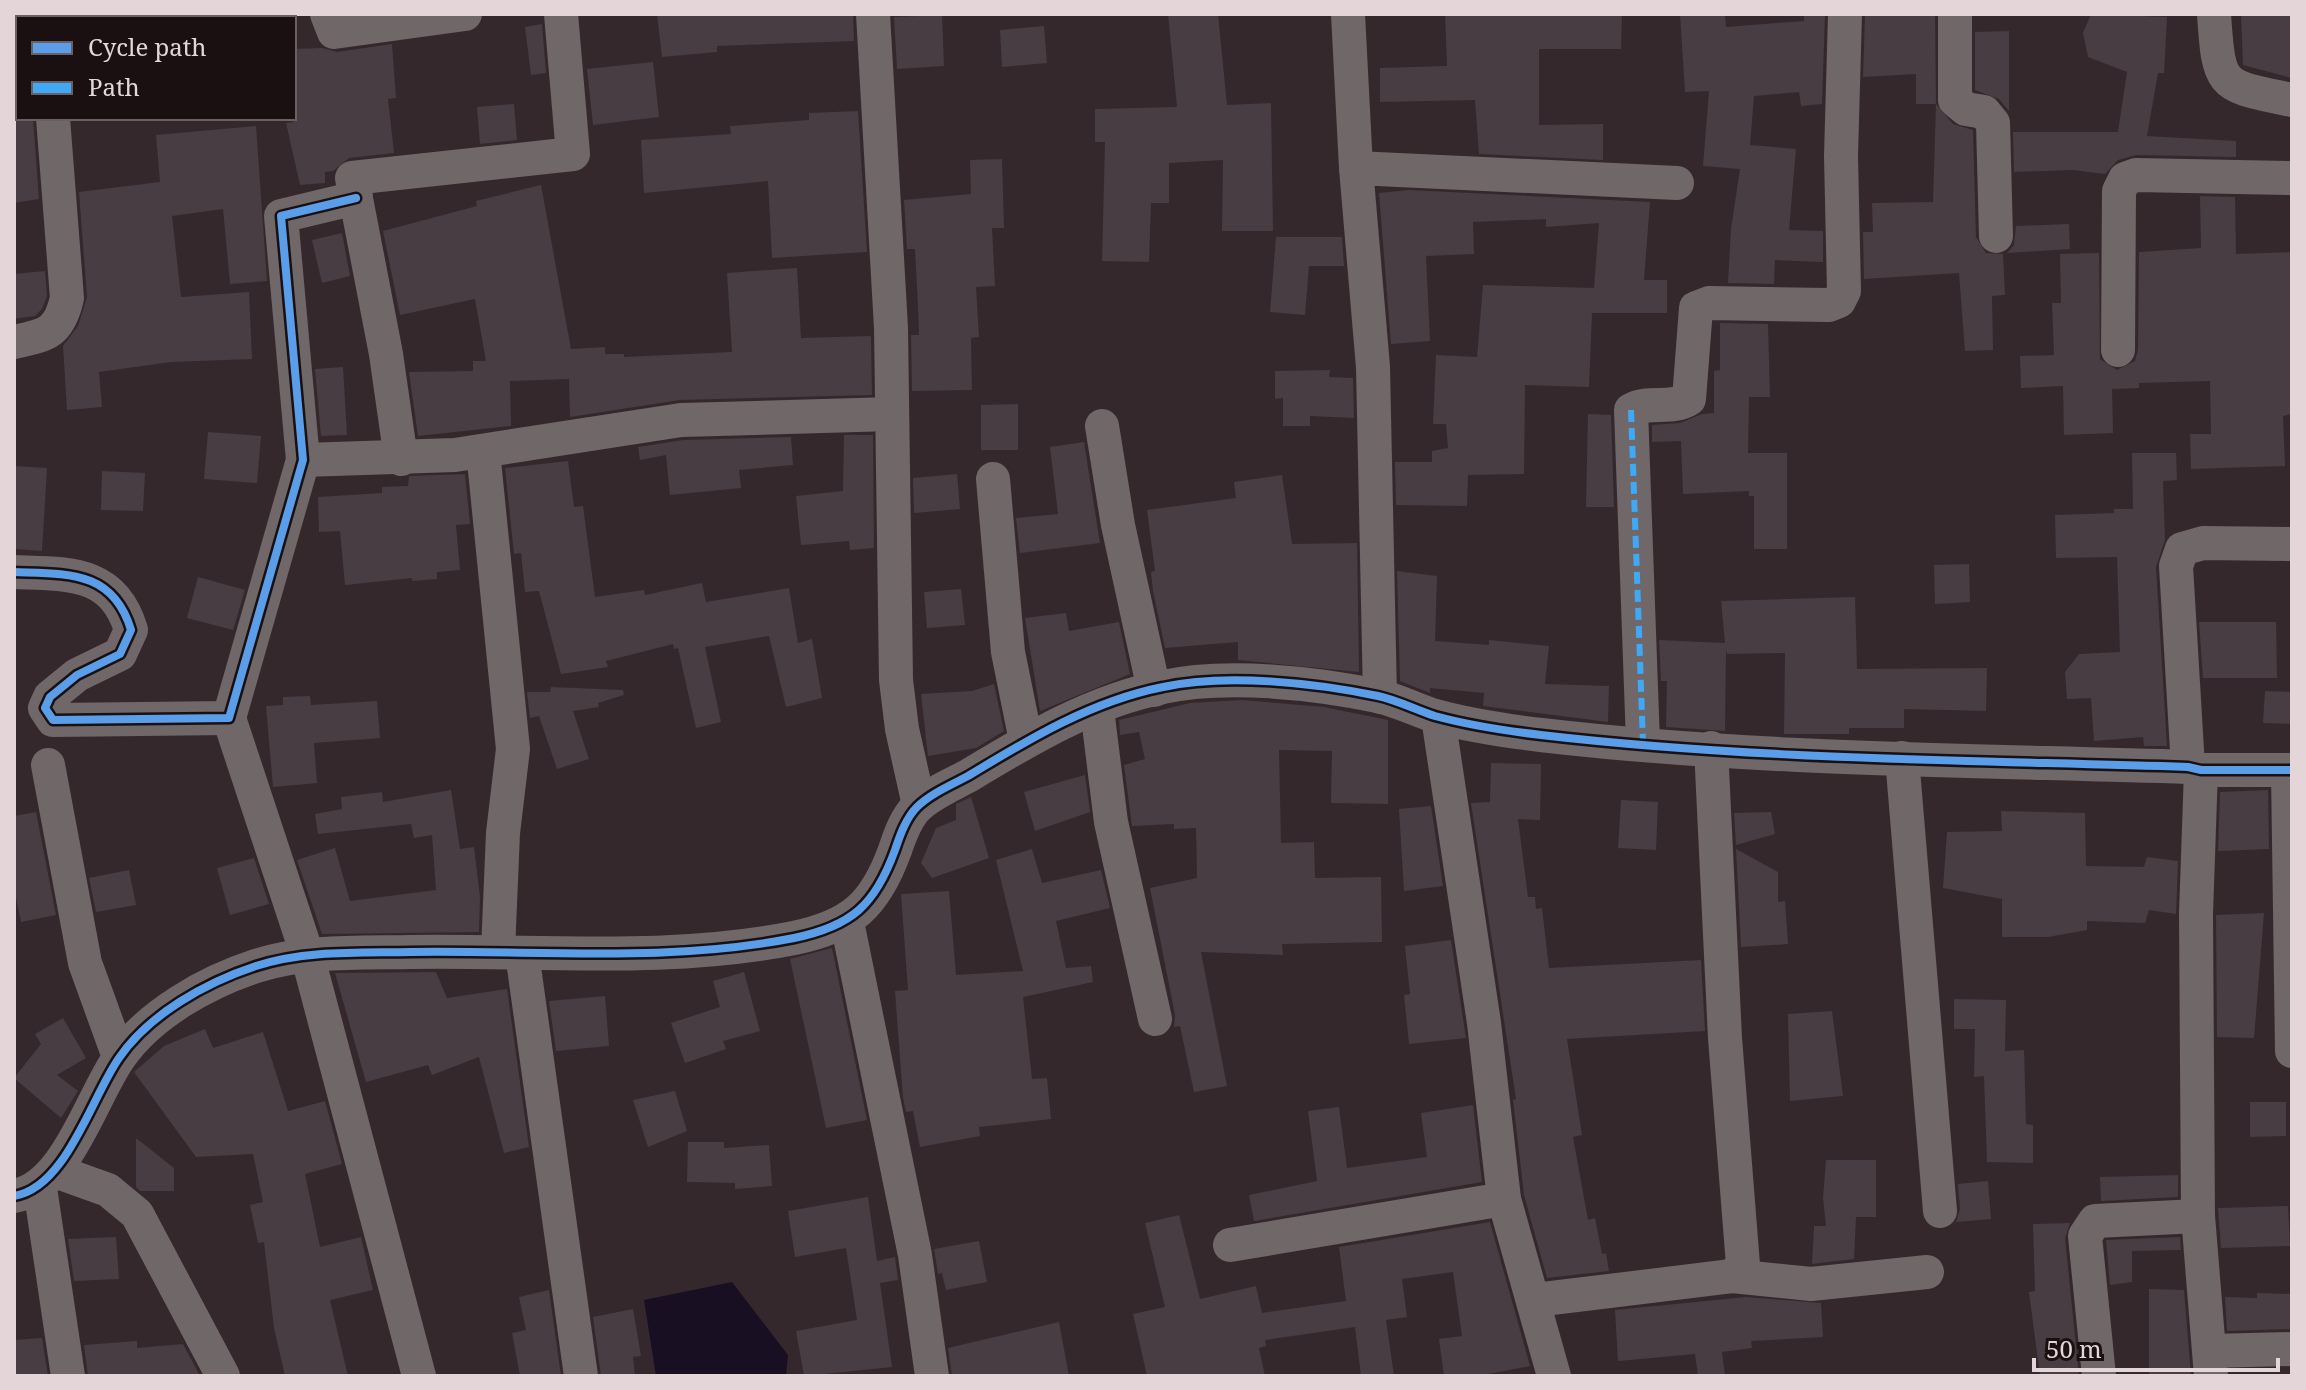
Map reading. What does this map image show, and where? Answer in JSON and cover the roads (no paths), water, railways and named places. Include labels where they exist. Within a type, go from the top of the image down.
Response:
[{"type":"street","points":[[327,14],[334,32],[465,14]]},
{"type":"street","points":[[401,459],[386,354],[352,178],[573,154],[561,14]]},
{"type":"street","points":[[873,14],[892,414],[896,680],[902,729],[919,805]]},
{"type":"street","points":[[1348,14],[1356,168],[1373,367],[1380,697]]},
{"type":"street","points":[[1643,743],[1631,410],[1639,405],[1682,404],[1689,399],[1696,308],[1709,303],[1829,305],[1839,301],[1844,291],[1841,156],[1845,14]]},
{"type":"street","points":[[1955,14],[1955,100],[1966,109],[1989,115],[1993,123],[1996,236]]},
{"type":"street","points":[[2214,14],[2217,61],[2223,76],[2235,88],[2292,100]]},
{"type":"street","points":[[14,342],[54,329],[62,317],[67,298],[53,120]]},
{"type":"street","points":[[1356,168],[1677,183]]},
{"type":"street","points":[[2118,350],[2119,191],[2125,179],[2136,175],[2292,178]]},
{"type":"street","points":[[356,198],[281,216],[303,460],[229,718],[307,954],[419,1376]]},
{"type":"street","points":[[303,460],[401,459],[483,451],[681,420],[892,414]]},
{"type":"street","points":[[1102,426],[1118,525],[1154,690]]},
{"type":"street","points":[[483,451],[513,749],[503,833],[510,952],[581,1376]]},
{"type":"street","points":[[993,479],[1008,652],[1026,741]]},
{"type":"street","points":[[2292,544],[2203,543],[2182,549],[2176,566],[2195,769],[2198,1216],[2211,1364],[2292,1349]]},
{"type":"street","points":[[14,572],[76,574],[102,586],[125,609],[131,630],[120,654],[77,675],[50,697],[45,708],[53,720],[229,718]]},
{"type":"street","points":[[68,1376],[36,1185],[119,1057],[145,1027],[208,985],[258,965],[307,954],[510,952],[596,956],[761,944],[807,935],[847,922],[868,903],[883,883],[900,835],[919,805],[1055,723],[1154,690],[1218,681],[1280,684],[1380,697],[1438,717],[1539,735],[1711,748],[1902,758],[2290,770],[2292,1051]]},
{"type":"street","points":[[1097,709],[1111,822],[1155,1019]]},
{"type":"street","points":[[1438,717],[1484,1023],[1504,1199],[1554,1376]]},
{"type":"street","points":[[1711,748],[1725,1038],[1743,1265],[1732,1276]]},
{"type":"street","points":[[1902,758],[1940,1211]]},
{"type":"street","points":[[48,765],[85,963],[119,1057]]},
{"type":"street","points":[[847,922],[915,1255],[932,1376]]},
{"type":"street","points":[[36,1185],[108,1190],[137,1214],[222,1376]]},
{"type":"street","points":[[1230,1245],[1504,1199]]},
{"type":"street","points":[[2099,1376],[2085,1236],[2089,1226],[2095,1221],[2198,1216]]},
{"type":"street","points":[[1535,1300],[1732,1276],[1803,1284],[1927,1272]]}]
